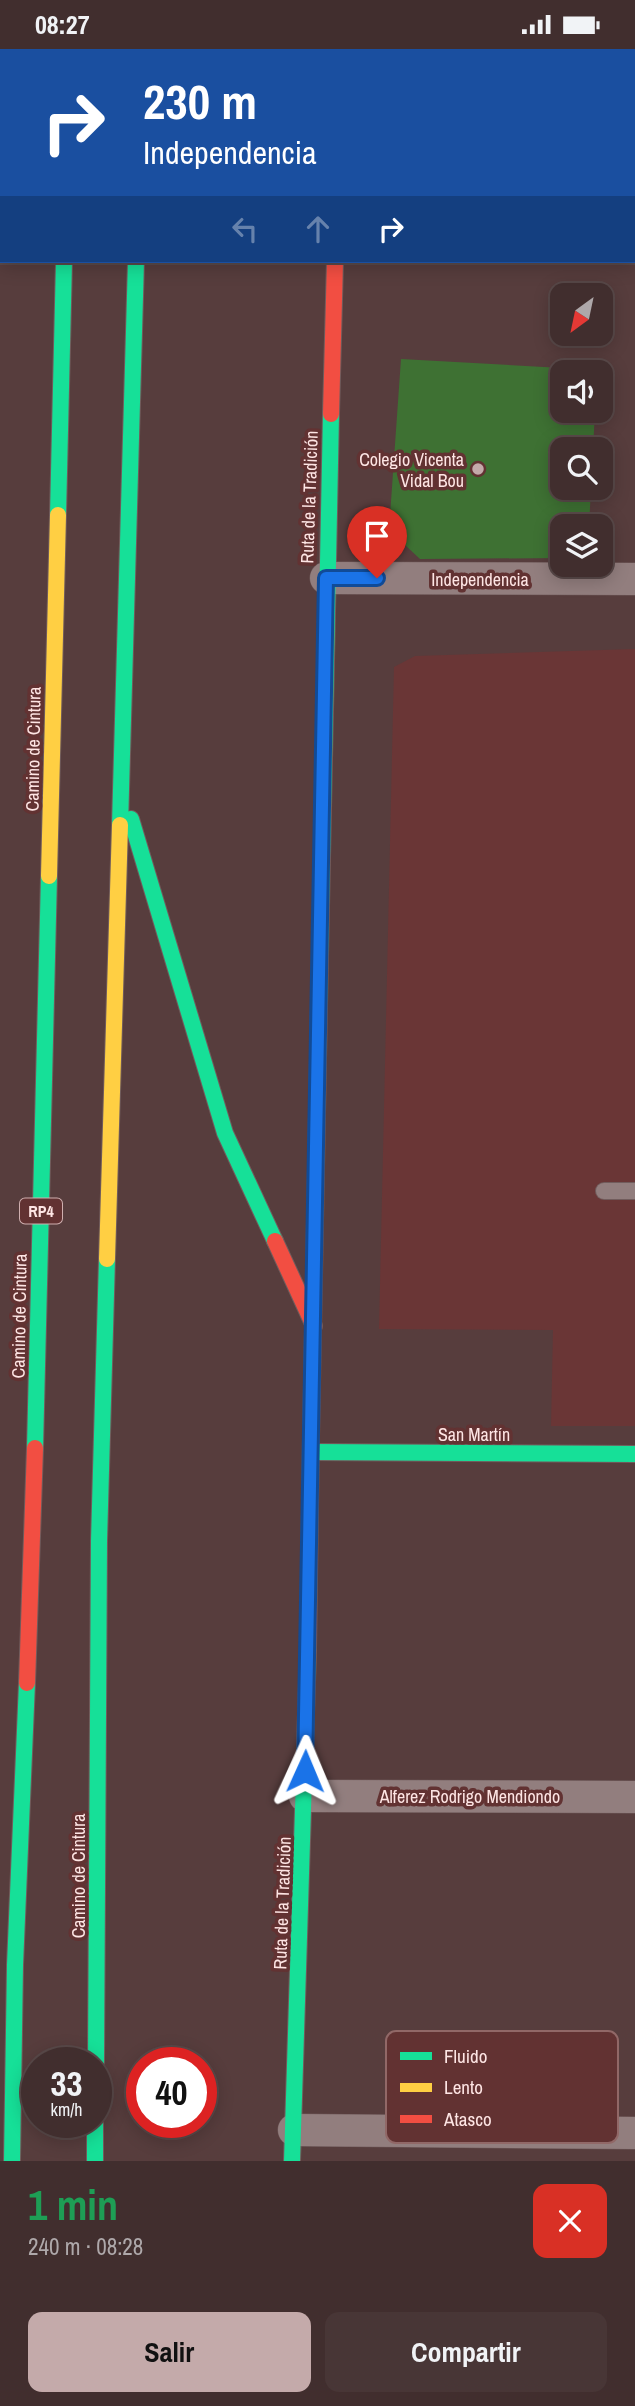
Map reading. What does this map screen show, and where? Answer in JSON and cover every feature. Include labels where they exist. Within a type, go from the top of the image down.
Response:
[{"type":"main road","name":"Camino de Cintura","points":[[12,2161],[15,1965],[33,1535],[64,263]]},
{"type":"main road","name":"Camino de Cintura","points":[[96,2047],[99,1541],[136,263]]},
{"type":"main road","name":"Ruta de la Tradición","points":[[292,2161],[312,1452],[326,578],[335,263]]},
{"type":"main road","points":[[121,786],[225,1133],[314,1326]]},
{"type":"main road","name":"San Martín","points":[[312,1452],[635,1454]]},
{"type":"main road","points":[[0,1988],[5,1974],[15,1965]]},
{"type":"main road","points":[[95,2138],[95,2161]]},
{"type":"street","name":"Independencia","points":[[326,578],[635,579]]},
{"type":"street","name":"Alferez Rodrigo Mendiondo","points":[[304,1796],[635,1797]]},
{"type":"street","points":[[294,2130],[386,2131]]},
{"type":"lane","points":[[604,1191],[635,1191]]},
{"type":"shaded area","points":[[635,649],[635,1426],[551,1426],[553,1330],[379,1329],[394,667],[415,656]]},
{"type":"green space","name":"Colegio Vicenta Vidal Bou","points":[[401,359],[550,367],[550,423],[594,423],[594,437],[550,437],[550,500],[590,500],[590,514],[550,514],[550,558],[420,559],[389,530]]},
{"type":"traffic: fast","points":[[58,515],[64,263]]},
{"type":"traffic: fast","points":[[120,825],[136,263]]},
{"type":"traffic: fast","points":[[319,1006],[331,414]]},
{"type":"traffic: fast","points":[[131,819],[225,1133],[275,1241]]},
{"type":"traffic: fast","points":[[35,1448],[49,876]]},
{"type":"traffic: fast","points":[[96,2047],[99,1541],[107,1259]]},
{"type":"traffic: fast","points":[[312,1452],[635,1454]]},
{"type":"traffic: fast","points":[[292,2161],[308,1650]]},
{"type":"traffic: fast","points":[[12,2161],[15,1965],[27,1683]]},
{"type":"traffic: fast","points":[[95,2138],[95,2161]]},
{"type":"traffic: slow","points":[[49,876],[58,515]]},
{"type":"traffic: slow","points":[[107,1259],[120,825]]},
{"type":"traffic: slow","points":[[311,1438],[319,1006]]},
{"type":"traffic: jam","points":[[331,414],[335,263]]},
{"type":"traffic: jam","points":[[275,1241],[314,1326]]},
{"type":"traffic: jam","points":[[308,1650],[311,1438]]},
{"type":"traffic: jam","points":[[27,1683],[35,1448]]},
{"type":"place","name":"Colegio Vicenta Vidal Bou","points":[[478,469]]},
{"type":"route","points":[[305,1771],[326,578],[377,578]]}]
